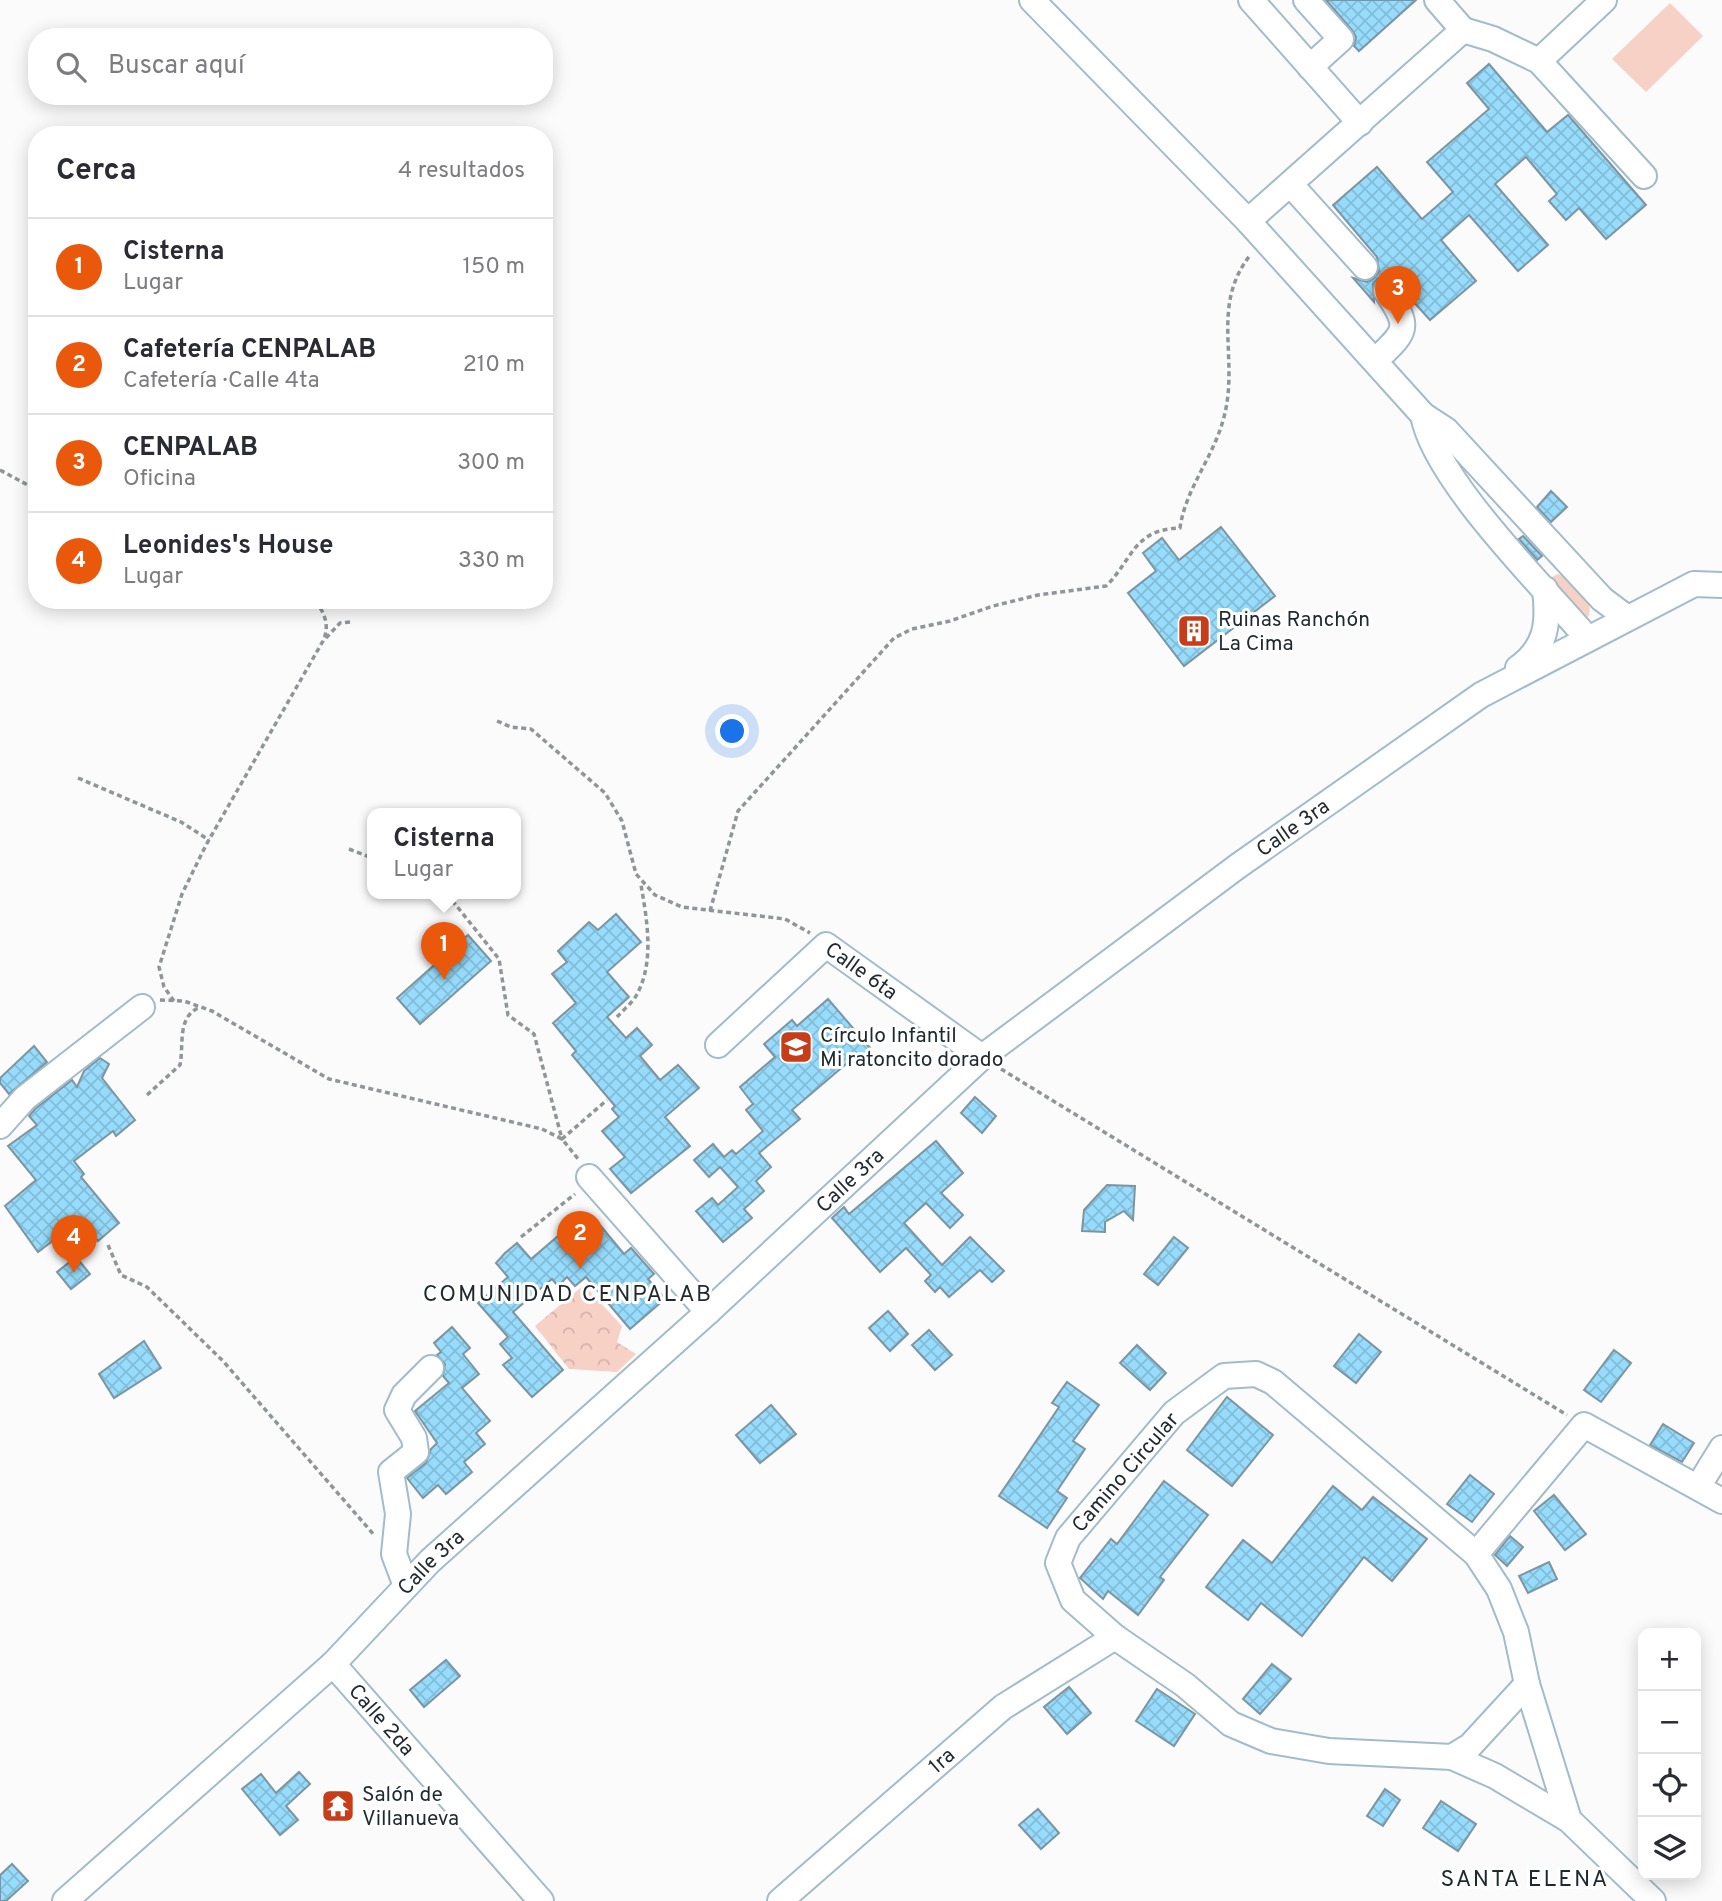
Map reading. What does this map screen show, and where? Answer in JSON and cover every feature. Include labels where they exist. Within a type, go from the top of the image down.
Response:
[{"type":"street","points":[[1032,0],[1248,221],[1423,415],[1446,430],[1602,599],[1626,617]]},
{"type":"street","points":[[1251,0],[1360,123]]},
{"type":"street","points":[[1306,0],[1341,39],[1310,67]]},
{"type":"street","points":[[1437,0],[1463,30],[1493,39],[1539,61],[1644,176]]},
{"type":"street","points":[[1539,61],[1604,0]]},
{"type":"street","points":[[1248,221],[1292,186],[1463,30]]},
{"type":"street","points":[[1292,186],[1365,267]]},
{"type":"street","points":[[1375,361],[1395,341],[1403,326],[1402,314],[1386,291]]},
{"type":"street","points":[[1423,415],[1432,443],[1480,515],[1588,639]]},
{"type":"street","points":[[1480,515],[1504,494]]},
{"type":"street","points":[[1694,584],[1722,568]]},
{"type":"street","name":"Calle 3ra","points":[[65,1901],[333,1664],[406,1586],[561,1441],[708,1312],[982,1057],[1238,866],[1481,695],[1626,617],[1694,584],[1722,585]]},
{"type":"street","points":[[1481,695],[1533,657],[1540,648],[1548,625],[1545,589]]},
{"type":"street","name":"Calle 6ta","points":[[718,1045],[826,945],[982,1057]]},
{"type":"street","points":[[0,1126],[24,1098],[142,1007]]},
{"type":"street","points":[[596,1184],[708,1312]]},
{"type":"street","points":[[406,1586],[394,1554],[398,1514],[391,1472],[416,1452],[414,1438],[397,1410],[404,1395],[430,1368]]},
{"type":"street","name":"Camino Circular","points":[[1256,1374],[1273,1382],[1476,1554],[1503,1600],[1516,1632],[1527,1684],[1569,1820],[1495,1776],[1452,1757],[1329,1751],[1271,1741],[1231,1724],[1185,1685],[1115,1637],[1073,1600],[1063,1581],[1058,1563],[1068,1538],[1174,1413],[1224,1376],[1256,1374]]},
{"type":"street","points":[[1476,1554],[1584,1425],[1722,1501]]},
{"type":"street","points":[[1698,1487],[1722,1448]]},
{"type":"street","name":"1ra","points":[[780,1901],[1003,1707],[1115,1637]]},
{"type":"street","name":"Calle 2da","points":[[333,1664],[541,1901]]},
{"type":"street","points":[[1452,1757],[1470,1746],[1527,1684]]},
{"type":"street","points":[[1569,1820],[1654,1901]]},
{"type":"path","points":[[710,911],[738,811],[894,638],[912,629],[950,621],[993,606],[1038,595],[1106,586],[1137,545],[1167,528],[1180,528],[1182,509],[1194,492],[1222,424],[1231,366],[1227,303],[1231,283],[1250,254],[1265,240]]},
{"type":"path","points":[[0,470],[28,485]]},
{"type":"path","points":[[174,1000],[164,987],[159,967],[182,894],[209,840],[328,631],[326,620],[319,609]]},
{"type":"path","points":[[323,641],[340,623],[351,622]]},
{"type":"path","points":[[497,721],[511,727],[531,729],[605,793],[622,821],[633,866],[641,882],[648,925],[645,966],[636,996],[617,1017]]},
{"type":"path","points":[[78,778],[181,822],[209,840]]},
{"type":"path","points":[[349,849],[367,856]]},
{"type":"path","points":[[641,882],[670,902],[710,911],[785,919],[826,945]]},
{"type":"path","points":[[451,899],[499,959],[508,1015],[534,1034],[562,1139],[596,1184],[569,1196],[521,1237]]},
{"type":"path","points":[[142,1007],[161,1000],[174,1000],[200,1007],[329,1079],[361,1089],[517,1122],[562,1139]]},
{"type":"path","points":[[147,1095],[180,1065],[187,1016],[200,1007]]},
{"type":"path","points":[[982,1057],[1584,1425]]},
{"type":"path","points":[[562,1139],[607,1100]]},
{"type":"path","points":[[108,1245],[121,1275],[147,1287],[223,1361],[377,1538]]},
{"type":"green space","points":[[1670,3],[1703,36],[1646,92],[1612,59]]},
{"type":"green space","points":[[1558,574],[1583,594],[1590,608],[1585,621],[1550,587],[1552,577]]},
{"type":"green space","points":[[584,1285],[622,1326],[617,1342],[636,1354],[617,1372],[569,1369],[535,1326]]},
{"type":"building","points":[[1326,0],[1416,0],[1359,51],[1354,46],[1356,37],[1352,30]]},
{"type":"building","points":[[1489,64],[1547,132],[1568,115],[1646,205],[1606,239],[1579,208],[1566,220],[1549,201],[1557,194],[1526,157],[1495,184],[1548,245],[1518,271],[1469,215],[1441,240],[1476,281],[1430,320],[1392,278],[1378,278],[1373,284],[1374,302],[1353,278],[1367,282],[1374,278],[1379,271],[1377,257],[1333,205],[1377,167],[1422,219],[1453,192],[1427,162],[1489,109],[1467,83]]},
{"type":"building","points":[[1551,491],[1567,507],[1551,522],[1537,507]]},
{"type":"building","name":"Ruinas Ranchón La Cima","points":[[1221,527],[1275,596],[1184,666],[1128,593],[1156,571],[1143,553],[1162,538],[1179,560]]},
{"type":"building","points":[[1523,536],[1542,556],[1537,560],[1519,539]]},
{"type":"building","points":[[616,914],[641,942],[607,972],[629,997],[607,1017],[626,1038],[637,1028],[652,1045],[640,1056],[660,1080],[678,1065],[699,1088],[665,1117],[690,1146],[631,1193],[610,1169],[625,1157],[602,1131],[619,1117],[612,1109],[615,1106],[572,1055],[576,1051],[553,1023],[576,1003],[552,974],[567,962],[558,951],[589,922],[598,930]]},
{"type":"building","points":[[468,935],[491,961],[420,1024],[397,998]]},
{"type":"building","points":[[828,999],[871,1049],[856,1063],[852,1059],[792,1110],[800,1119],[759,1153],[771,1167],[756,1181],[764,1191],[744,1209],[752,1218],[723,1242],[696,1211],[712,1198],[718,1205],[738,1187],[720,1167],[709,1177],[694,1160],[713,1144],[724,1157],[732,1150],[736,1154],[763,1131],[746,1110],[753,1104],[740,1087],[775,1057],[764,1044],[792,1020],[797,1026]]},
{"type":"building","points":[[34,1046],[47,1062],[9,1094],[0,1083],[0,1078]]},
{"type":"building","points":[[100,1058],[109,1064],[102,1078],[135,1120],[116,1136],[113,1131],[74,1161],[84,1174],[81,1177],[119,1223],[98,1241],[80,1220],[38,1252],[5,1206],[36,1180],[8,1146],[37,1125],[29,1116],[35,1109],[72,1080],[77,1087],[84,1071]]},
{"type":"building","points":[[975,1097],[996,1116],[982,1133],[961,1113]]},
{"type":"building","points":[[936,1141],[963,1173],[941,1193],[963,1215],[950,1228],[926,1203],[904,1223],[942,1265],[970,1237],[1004,1271],[992,1282],[980,1270],[949,1297],[940,1287],[935,1292],[925,1281],[931,1275],[906,1248],[880,1272],[832,1218],[844,1207],[849,1214]]},
{"type":"building","points":[[1107,1185],[1135,1186],[1133,1220],[1124,1211],[1105,1222],[1105,1232],[1082,1231],[1084,1210]]},
{"type":"building","points":[[579,1218],[587,1226],[595,1219],[624,1254],[631,1248],[654,1274],[648,1279],[665,1299],[630,1329],[586,1277],[575,1286],[567,1277],[558,1286],[552,1279],[513,1312],[563,1370],[532,1397],[503,1365],[512,1358],[500,1344],[508,1337],[478,1303],[508,1277],[496,1263],[505,1253],[517,1243],[531,1259]]},
{"type":"building","points":[[1174,1237],[1188,1248],[1158,1285],[1144,1274]]},
{"type":"building","points":[[76,1257],[90,1274],[71,1289],[57,1272]]},
{"type":"building","points":[[888,1311],[908,1334],[890,1351],[869,1328]]},
{"type":"building","points":[[452,1327],[470,1348],[463,1354],[479,1374],[462,1388],[490,1421],[476,1433],[485,1444],[464,1462],[472,1472],[446,1494],[438,1485],[423,1498],[407,1478],[426,1463],[431,1449],[437,1443],[415,1411],[449,1383],[443,1376],[445,1364],[437,1355],[441,1352],[434,1343]]},
{"type":"building","points":[[929,1330],[952,1355],[935,1370],[912,1345]]},
{"type":"building","points":[[1359,1334],[1381,1352],[1356,1383],[1334,1366]]},
{"type":"building","points":[[144,1341],[161,1368],[114,1398],[99,1374]]},
{"type":"building","points":[[1137,1345],[1166,1373],[1150,1390],[1120,1363]]},
{"type":"building","points":[[1614,1350],[1631,1363],[1601,1402],[1584,1390]]},
{"type":"building","points":[[1067,1382],[1099,1405],[1073,1441],[1085,1449],[1057,1491],[1067,1498],[1047,1528],[999,1496],[1059,1407],[1052,1403]]},
{"type":"building","points":[[1227,1397],[1273,1435],[1232,1486],[1187,1450]]},
{"type":"building","points":[[771,1405],[796,1434],[760,1463],[736,1435]]},
{"type":"building","points":[[1663,1424],[1694,1443],[1682,1462],[1650,1445]]},
{"type":"building","points":[[1470,1475],[1494,1494],[1472,1522],[1447,1504]]},
{"type":"building","points":[[1164,1481],[1208,1515],[1160,1577],[1164,1580],[1138,1615],[1108,1591],[1103,1599],[1080,1578],[1111,1539],[1117,1544]]},
{"type":"building","points":[[1333,1486],[1362,1510],[1373,1497],[1427,1539],[1392,1581],[1364,1557],[1302,1636],[1261,1603],[1248,1620],[1206,1587],[1243,1540],[1272,1563]]},
{"type":"building","points":[[1554,1495],[1586,1534],[1565,1550],[1534,1511]]},
{"type":"building","points":[[1510,1536],[1523,1547],[1507,1566],[1495,1555]]},
{"type":"building","points":[[1549,1562],[1557,1579],[1528,1593],[1519,1576]]},
{"type":"building","points":[[446,1660],[460,1676],[424,1707],[410,1690]]},
{"type":"building","points":[[1272,1664],[1291,1679],[1260,1714],[1243,1699]]},
{"type":"building","points":[[1069,1687],[1091,1713],[1067,1734],[1044,1707]]},
{"type":"building","points":[[1157,1689],[1195,1714],[1174,1746],[1136,1721]]},
{"type":"building","points":[[299,1772],[310,1784],[286,1806],[298,1820],[280,1835],[242,1789],[261,1774],[276,1793]]},
{"type":"building","points":[[1385,1789],[1400,1800],[1383,1826],[1367,1816]]},
{"type":"building","points":[[1441,1801],[1476,1824],[1458,1851],[1423,1828]]},
{"type":"building","points":[[1038,1809],[1059,1833],[1041,1849],[1019,1825]]},
{"type":"building","points":[[12,1864],[28,1881],[6,1901],[0,1901],[0,1875]]},
{"type":"place","name":"CENPALAB","points":[[1398,324]]},
{"type":"place","name":"Ruinas Ranchón La Cima","points":[[1194,631]]},
{"type":"place","name":"Cisterna","points":[[444,980]]},
{"type":"place","name":"Círculo Infantil Mi ratoncito dorado","points":[[796,1047]]},
{"type":"place","name":"Cafetería CENPALAB","points":[[580,1269]]},
{"type":"place","name":"Leonides's House","points":[[74,1273]]},
{"type":"place","name":"Salón de Villanueva","points":[[338,1806]]},
{"type":"district","name":"COMUNIDAD CENPALAB","points":[[568,1293]]},
{"type":"district","name":"SANTA ELENA","points":[[1525,1878]]}]
